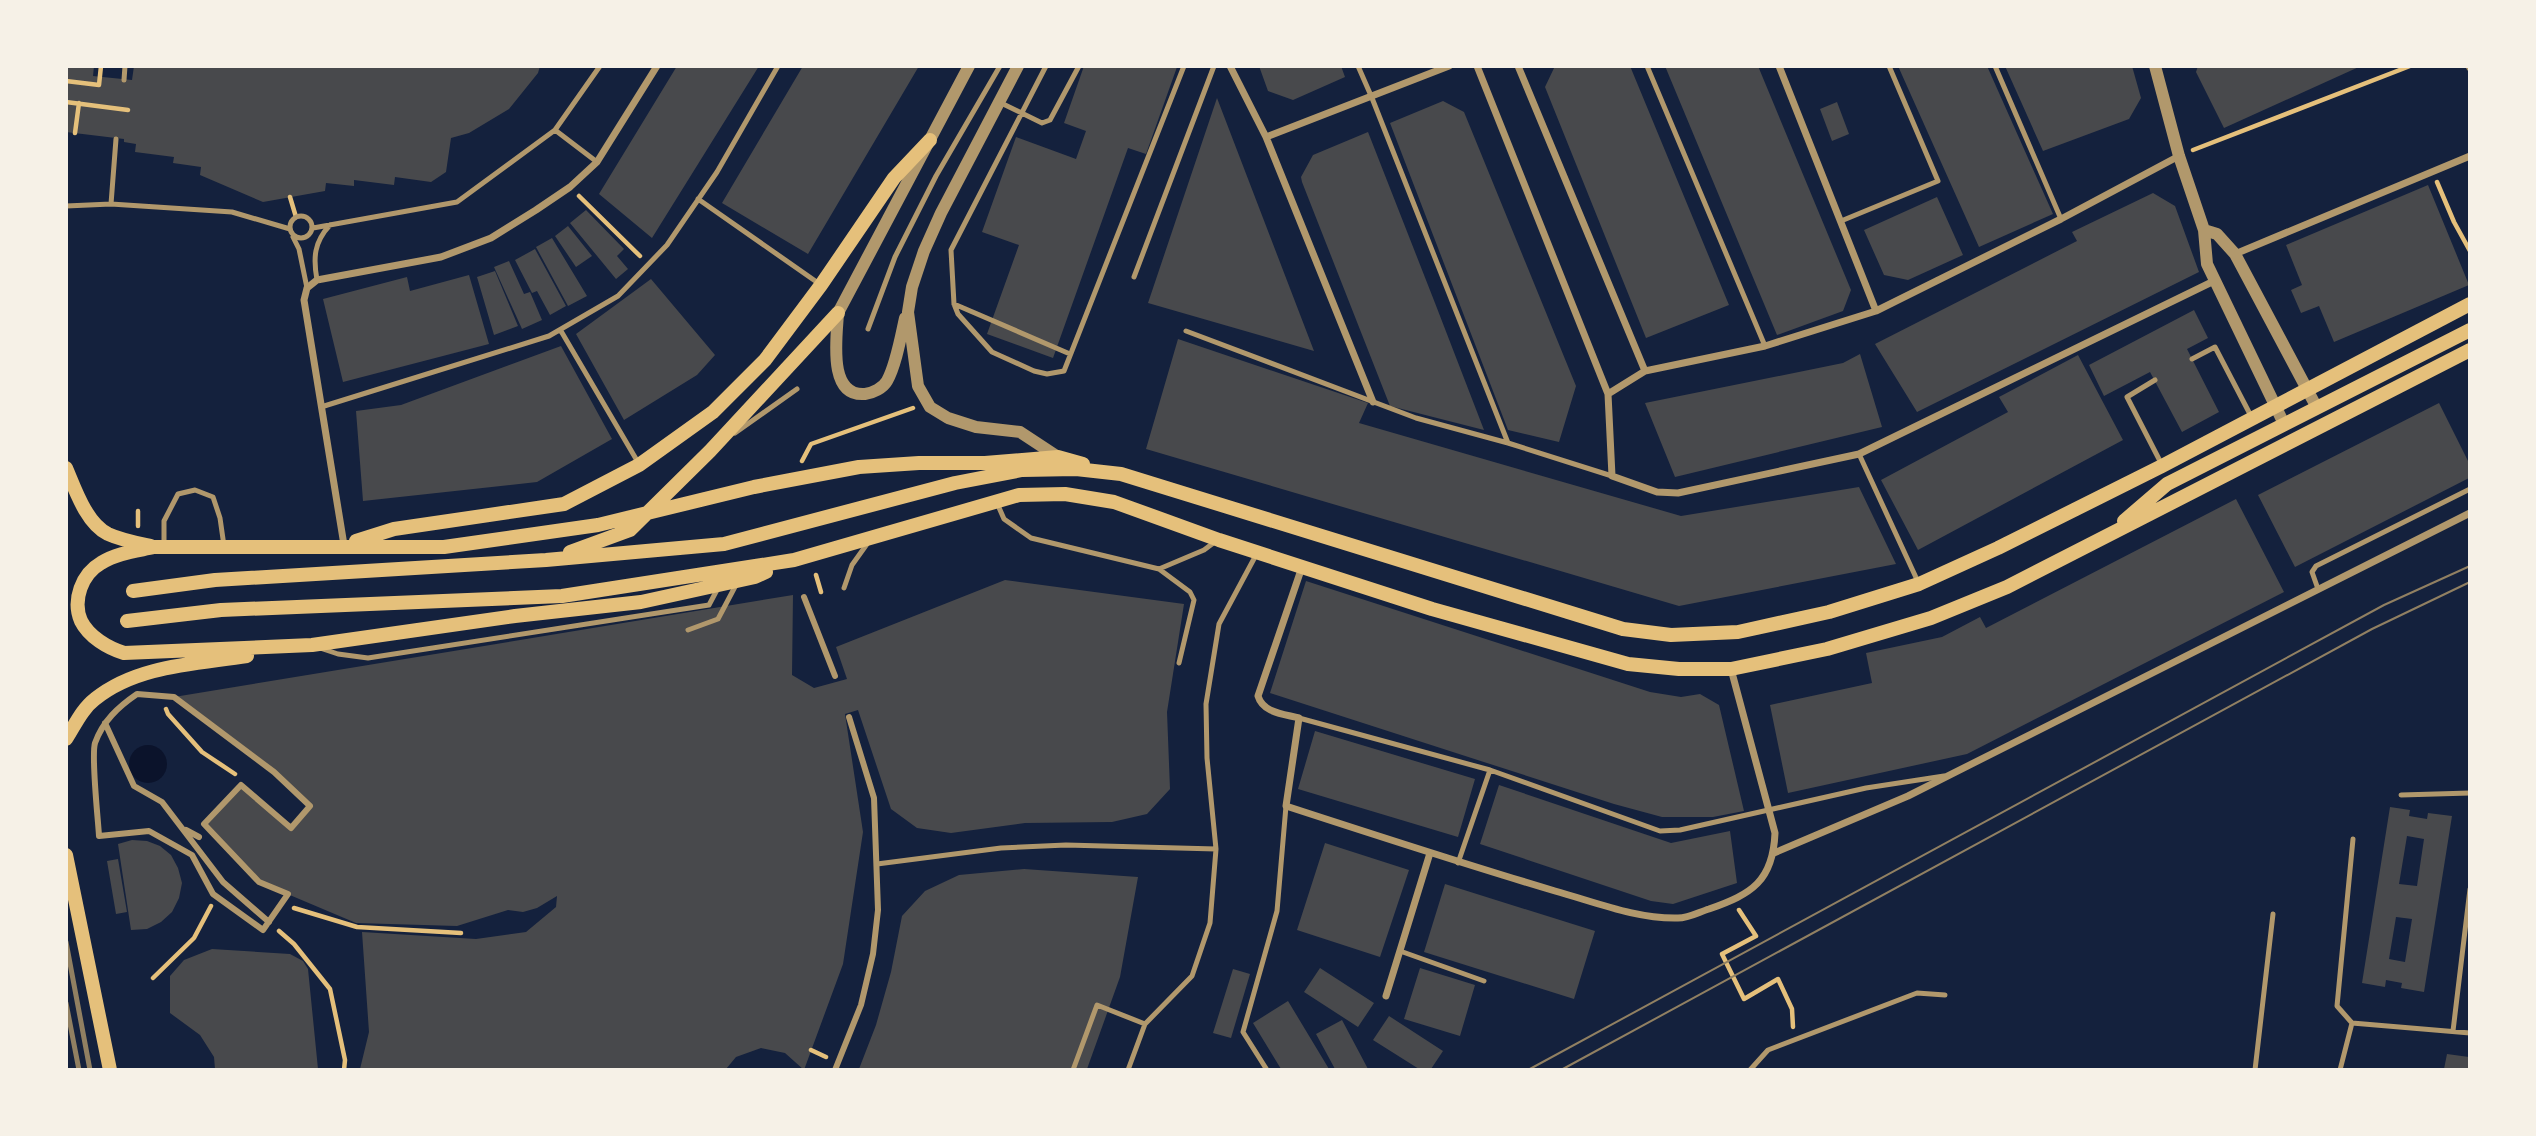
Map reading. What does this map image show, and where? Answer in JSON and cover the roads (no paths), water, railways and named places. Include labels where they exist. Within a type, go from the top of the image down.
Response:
[{"type":"main road","points":[[344,545],[394,528],[564,504],[639,465],[713,412],[765,360],[821,285],[894,177],[930,140]]},
{"type":"main road","points":[[2469,304],[2162,466],[1998,548],[1919,584],[1829,612],[1738,632],[1671,635],[1623,629],[1058,457],[985,463],[859,467],[754,487],[598,524],[444,547],[159,547],[116,556],[98,564],[79,589],[78,605],[81,621],[101,642],[124,653],[312,645],[515,616],[641,602],[755,576],[794,560],[1019,495],[1035,494],[1085,496],[1114,502],[1219,540],[1432,609],[1628,664],[1679,669],[1731,669],[1827,649],[1931,618],[2007,587],[2469,350]]},
{"type":"main road","points":[[546,560],[630,530],[709,451],[838,313]]},
{"type":"main road","points":[[2104,538],[2167,484],[2469,330]]},
{"type":"main road","points":[[66,468],[76,492],[100,528],[116,537],[159,547]]},
{"type":"main road","points":[[134,591],[242,578],[546,560],[724,544],[955,483],[1022,470],[1076,469],[1121,474]]},
{"type":"main road","points":[[127,621],[221,610],[562,596],[794,560]]},
{"type":"main road","points":[[66,739],[80,715],[94,699],[121,682],[149,671],[253,655],[278,647]]},
{"type":"main road","points":[[66,855],[110,1069]]},
{"type":"street","points":[[344,545],[304,300],[307,288],[317,280],[441,257],[491,238],[570,187],[597,162],[657,66]]},
{"type":"street","points":[[969,66],[838,313],[836,351],[839,379],[846,387],[861,394],[874,392],[887,382],[924,251],[1018,66]]},
{"type":"street","points":[[1230,66],[1266,137],[1373,402]]},
{"type":"street","points":[[1266,137],[1449,66]]},
{"type":"street","points":[[1477,66],[1608,394],[1612,476],[1657,492],[1678,493],[1859,454],[2214,281]]},
{"type":"street","points":[[1518,66],[1645,371]]},
{"type":"street","points":[[1779,66],[1877,311]]},
{"type":"street","points":[[2155,66],[2179,156],[2204,230],[2207,264],[2284,424]]},
{"type":"street","points":[[1608,394],[1645,371],[1765,346],[1877,311],[2061,219],[2179,156]]},
{"type":"street","points":[[2235,254],[2469,156]]},
{"type":"street","points":[[2204,230],[2217,234],[2235,254],[2317,408]]},
{"type":"street","points":[[912,287],[908,312],[918,387],[930,407],[948,418],[976,427],[1020,432],[1058,457]]},
{"type":"street","points":[[1774,853],[1909,796],[2469,513]]},
{"type":"street","points":[[1302,567],[1258,696],[1259,702],[1266,709],[1299,718],[1286,806],[1458,863],[1638,915],[1682,918],[1731,902],[1751,891],[1766,875],[1774,853],[1776,833],[1731,669]]},
{"type":"street","points":[[804,597],[835,676]]},
{"type":"street","points":[[137,694],[174,697],[274,772],[310,806],[290,828],[241,785],[204,824],[259,881],[288,894],[263,930],[216,896],[192,855],[149,831],[99,836],[94,746],[105,723],[118,708],[137,694]]},
{"type":"street","points":[[835,1069],[861,1005],[873,954],[878,910],[874,798],[849,717]]},
{"type":"street","points":[[105,723],[134,786],[162,802],[223,882],[269,922]]},
{"type":"street","points":[[181,827],[198,837]]},
{"type":"street","points":[[1386,996],[1430,853]]},
{"type":"lane","points":[[124,80],[125,66]]},
{"type":"lane","points":[[313,228],[457,202],[555,130],[600,66]]},
{"type":"lane","points":[[321,407],[549,336],[618,296],[667,245],[717,172],[778,66]]},
{"type":"lane","points":[[868,329],[901,245],[936,176],[1000,66]]},
{"type":"lane","points":[[1046,66],[951,250],[954,304],[958,314],[992,352],[1034,371],[1047,373],[1064,371],[1184,66]]},
{"type":"lane","points":[[999,102],[1042,123],[1050,120],[1079,66]]},
{"type":"lane","points":[[1134,277],[1214,66]]},
{"type":"lane","points":[[1358,66],[1508,443]]},
{"type":"lane","points":[[1647,66],[1765,346]]},
{"type":"lane","points":[[1841,221],[1938,181],[1889,66]]},
{"type":"lane","points":[[1996,66],[2061,219]]},
{"type":"lane","points":[[555,130],[597,162]]},
{"type":"lane","points":[[111,204],[116,139]]},
{"type":"lane","points":[[698,198],[821,285]]},
{"type":"lane","points":[[66,206],[111,204],[232,212],[289,229],[299,249],[307,288]]},
{"type":"lane","points":[[289,229],[296,217],[307,218],[313,228]]},
{"type":"lane","points":[[317,280],[315,248],[321,235],[331,224]]},
{"type":"lane","points":[[293,236],[303,239],[310,235],[313,228]]},
{"type":"lane","points":[[954,304],[1070,355]]},
{"type":"lane","points":[[561,331],[639,465]]},
{"type":"lane","points":[[1186,331],[1416,418],[1508,443],[1612,476]]},
{"type":"lane","points":[[2192,359],[2215,347],[2252,418]]},
{"type":"lane","points":[[2155,380],[2127,397],[2162,466]]},
{"type":"lane","points":[[709,451],[797,389]]},
{"type":"lane","points":[[1859,454],[1919,584]]},
{"type":"lane","points":[[2318,589],[2312,572],[2316,566],[2469,489]]},
{"type":"lane","points":[[159,547],[164,521],[178,494],[195,490],[213,497],[220,518],[224,546]]},
{"type":"lane","points":[[996,502],[1004,519],[1031,538],[1159,569],[1190,592],[1194,600],[1179,663]]},
{"type":"lane","points":[[844,588],[852,565],[870,538]]},
{"type":"lane","points":[[1159,569],[1204,550],[1219,540]]},
{"type":"lane","points":[[1128,1069],[1145,1024],[1192,976],[1210,923],[1216,849],[1207,758],[1206,704],[1219,624],[1258,552]]},
{"type":"lane","points":[[688,630],[718,619],[738,580]]},
{"type":"lane","points":[[312,645],[338,654],[368,658],[709,605],[719,585]]},
{"type":"lane","points":[[1299,718],[1490,770],[1660,831],[1680,830],[1866,788],[1948,775]]},
{"type":"lane","points":[[1458,863],[1490,770]]},
{"type":"lane","points":[[2400,795],[2469,793]]},
{"type":"lane","points":[[1267,1069],[1243,1032],[1277,911],[1286,806]]},
{"type":"lane","points":[[2353,839],[2337,1006],[2352,1023],[2469,1033]]},
{"type":"lane","points":[[877,863],[1001,848],[1066,845],[1216,849]]},
{"type":"lane","points":[[2453,1031],[2469,889]]},
{"type":"lane","points":[[2255,1069],[2273,914]]},
{"type":"lane","points":[[1400,951],[1483,981]]},
{"type":"lane","points":[[1750,1069],[1768,1050],[1793,1040],[1917,993],[1945,995]]},
{"type":"lane","points":[[1073,1069],[1097,1005],[1145,1024]]},
{"type":"lane","points":[[2340,1069],[2352,1023]]},
{"type":"water","points":[[148,745],[162,750],[167,764],[162,778],[148,783],[134,778],[129,764],[134,750]]},
{"type":"tram line","points":[[1528,1070],[2384,605],[2470,566]]},
{"type":"tram line","points":[[1561,1070],[2372,629],[2470,582]]},
{"type":"railway","points":[[66,942],[90,1070]]},
{"type":"railway","points":[[66,1003],[79,1070]]}]
